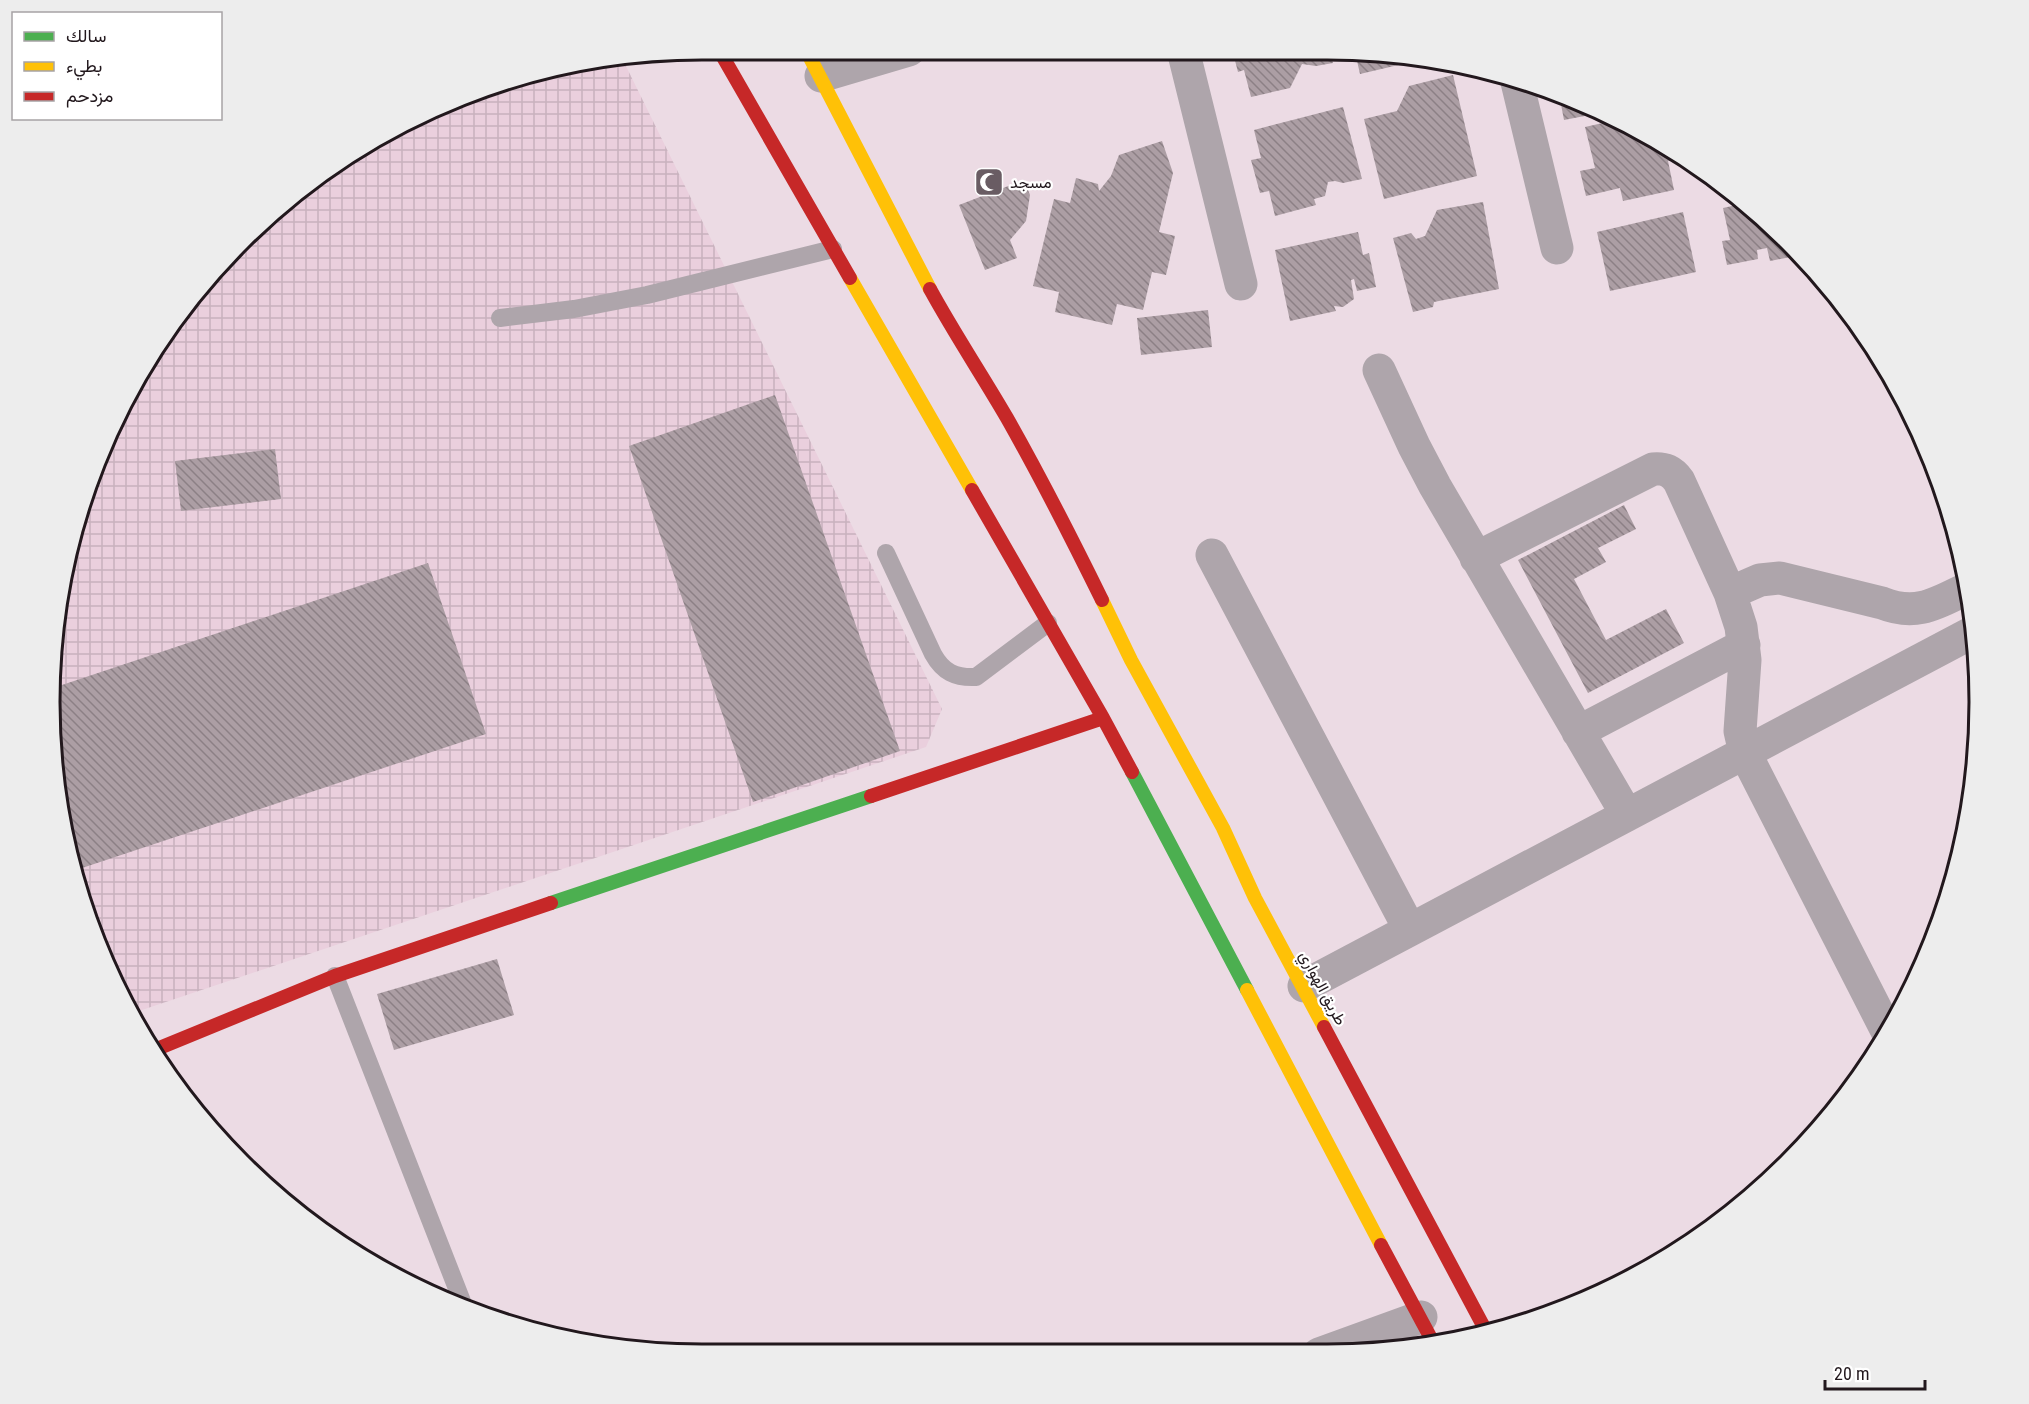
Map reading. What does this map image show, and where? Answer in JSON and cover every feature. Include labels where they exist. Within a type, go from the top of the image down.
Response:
[{"type":"main road","points":[[725,60],[1103,718],[1427,1331]]},
{"type":"main road","name":"طريق الهواري","points":[[814,63],[946,319],[1006,417],[1070,534],[1131,660],[1223,828],[1255,898],[1304,986],[1483,1325]]},
{"type":"main road","points":[[161,1047],[335,976],[1103,718]]},
{"type":"street","points":[[814,63],[836,60]]},
{"type":"street","points":[[1185,60],[1240,284]]},
{"type":"street","points":[[1519,90],[1557,248]]},
{"type":"street","points":[[1379,370],[1414,446],[1476,558],[1627,815]]},
{"type":"street","points":[[1476,558],[1646,472],[1660,468],[1674,474],[1737,609],[1744,645],[1740,731],[1744,753],[1883,1023]]},
{"type":"street","points":[[1212,555],[1410,930]]},
{"type":"street","points":[[1730,593],[1760,580],[1780,578],[1892,607],[1915,610],[1960,592]]},
{"type":"street","points":[[1304,986],[1966,636]]},
{"type":"street","points":[[1578,732],[1744,645]]},
{"type":"street","points":[[1372,1343],[1427,1331]]},
{"type":"lane","points":[[500,318],[574,309],[647,295],[833,249]]},
{"type":"lane","points":[[886,553],[933,654],[950,674],[963,678],[976,677],[1048,623]]},
{"type":"lane","points":[[335,976],[460,1297]]},
{"type":"shaded area","points":[[625,64],[942,709],[926,747],[139,1011],[109,948],[94,908],[72,827],[65,786],[61,744],[61,660],[72,577],[94,496],[109,456],[146,381],[168,345],[219,279],[279,219],[345,168],[418,126],[456,109],[536,82],[577,72]]},
{"type":"building","points":[[1235,60],[1332,60],[1333,63],[1316,66],[1302,64],[1290,88],[1251,97],[1244,70],[1238,72]]},
{"type":"building","points":[[1357,61],[1402,64],[1360,74]]},
{"type":"building","points":[[1453,75],[1477,176],[1384,199],[1364,119],[1397,111],[1409,86]]},
{"type":"building","points":[[1561,105],[1587,115],[1564,120]]},
{"type":"building","points":[[1343,107],[1362,179],[1343,183],[1328,182],[1325,196],[1314,199],[1316,205],[1275,216],[1269,191],[1260,193],[1251,160],[1261,158],[1254,130]]},
{"type":"building","points":[[1604,123],[1671,160],[1668,161],[1674,190],[1623,201],[1620,188],[1586,196],[1580,171],[1595,168],[1585,127]]},
{"type":"building","points":[[1162,141],[1173,173],[1159,232],[1175,236],[1166,275],[1152,272],[1143,310],[1117,304],[1112,325],[1055,312],[1059,292],[1033,286],[1054,199],[1070,203],[1076,178],[1098,184],[1099,191],[1111,176],[1119,155]]},
{"type":"building","points":[[1024,180],[1030,195],[1026,221],[1010,240],[1017,258],[985,270],[959,205]]},
{"type":"building","points":[[1483,202],[1499,289],[1434,302],[1433,307],[1413,312],[1393,238],[1411,233],[1416,239],[1425,236],[1437,210]]},
{"type":"building","points":[[1734,206],[1790,257],[1770,261],[1767,248],[1757,250],[1758,259],[1727,265],[1722,241],[1730,240],[1723,208]]},
{"type":"building","points":[[1683,212],[1696,272],[1610,291],[1597,232]]},
{"type":"building","points":[[1358,232],[1363,255],[1369,253],[1376,287],[1357,291],[1354,279],[1351,280],[1354,299],[1343,307],[1334,306],[1336,311],[1290,321],[1275,250]]},
{"type":"building","points":[[1208,310],[1212,347],[1141,355],[1137,318]]},
{"type":"building","points":[[775,395],[900,751],[753,802],[629,446]]},
{"type":"building","points":[[275,449],[281,499],[181,511],[175,461]]},
{"type":"building","points":[[1624,505],[1636,529],[1598,548],[1606,562],[1574,579],[1606,640],[1666,609],[1684,643],[1588,693],[1518,560]]},
{"type":"building","points":[[428,563],[486,734],[82,868],[65,786],[61,744],[60,686]]},
{"type":"building","points":[[497,959],[514,1015],[394,1050],[377,994]]},
{"type":"traffic: fast","points":[[1132,772],[1247,990]]},
{"type":"traffic: fast","points":[[551,903],[871,796]]},
{"type":"traffic: slow","points":[[811,60],[930,289]]},
{"type":"traffic: slow","points":[[850,278],[972,490]]},
{"type":"traffic: slow","points":[[1102,600],[1131,660],[1223,828],[1255,898],[1324,1027]]},
{"type":"traffic: slow","points":[[1247,990],[1381,1245]]},
{"type":"traffic: jam","points":[[725,60],[850,278]]},
{"type":"traffic: jam","points":[[930,289],[1020,441],[1102,600]]},
{"type":"traffic: jam","points":[[972,490],[1132,772]]},
{"type":"traffic: jam","points":[[871,796],[1103,718]]},
{"type":"traffic: jam","points":[[161,1047],[335,976],[551,903]]},
{"type":"traffic: jam","points":[[1324,1027],[1483,1325]]},
{"type":"traffic: jam","points":[[1381,1245],[1430,1336]]},
{"type":"place","name":"مسجد","points":[[989,182]]}]
